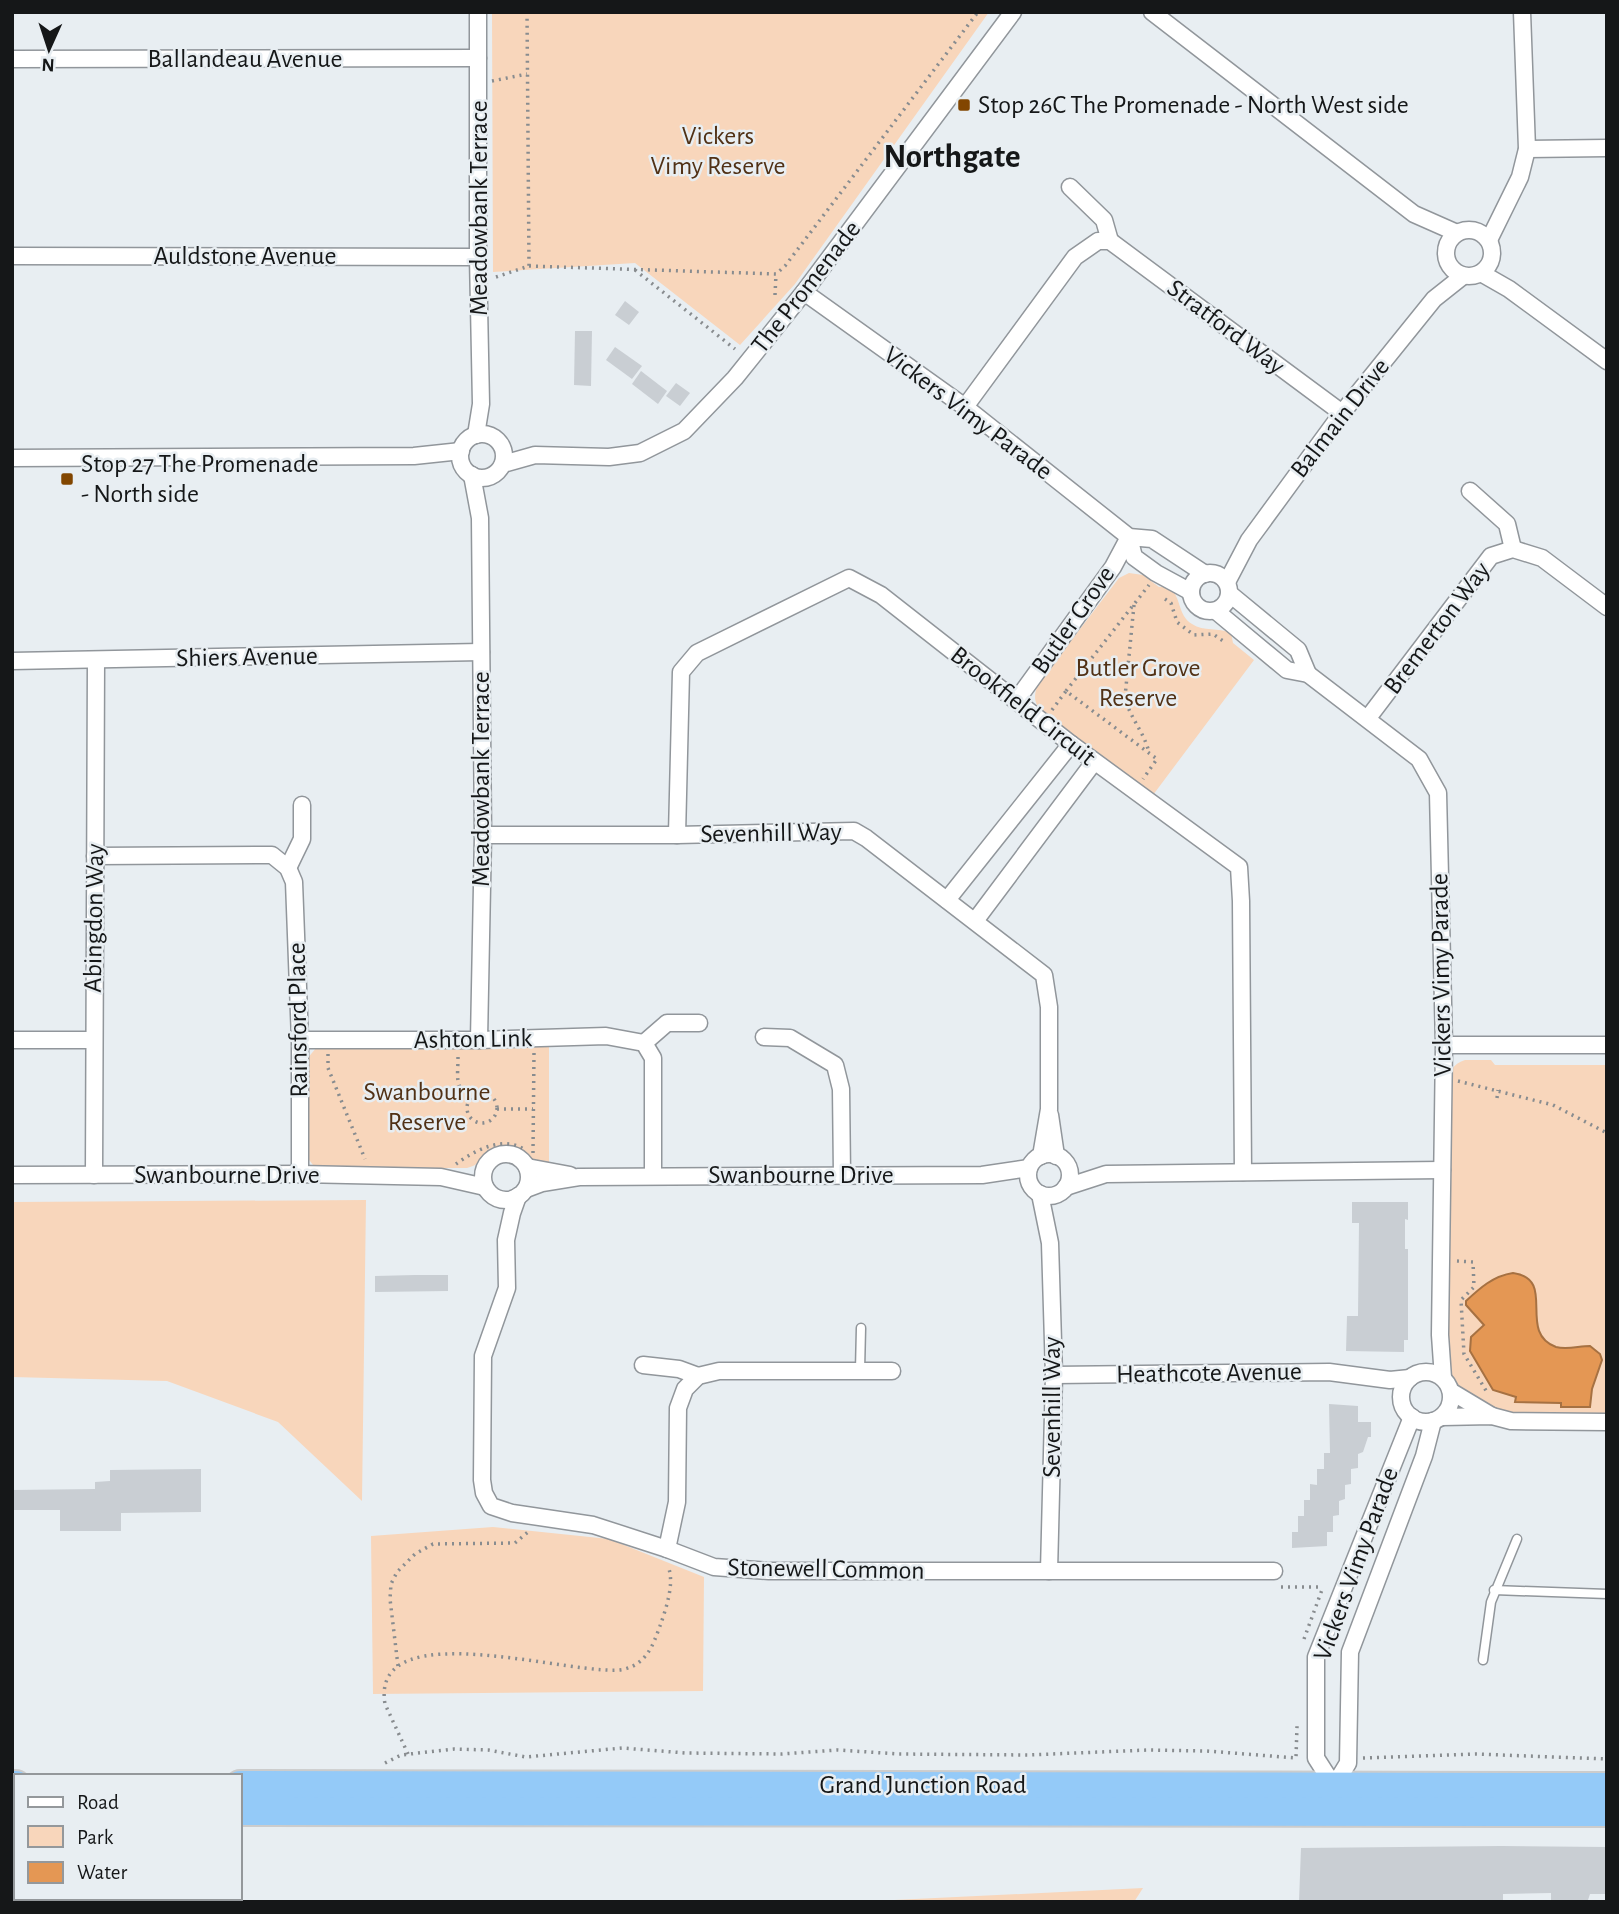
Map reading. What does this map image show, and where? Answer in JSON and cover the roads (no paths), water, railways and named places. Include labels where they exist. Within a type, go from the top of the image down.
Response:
[{"type":"highway","name":"Grand Junction Road","points":[[242,1785],[1334,1799],[1607,1812]]},
{"type":"highway","name":"Grand Junction Road","points":[[242,1811],[1334,1799],[1607,1787]]},
{"type":"street","name":"Meadowbank Terrace","points":[[478,12],[481,404],[489,438]]},
{"type":"street","name":"The Promenade","points":[[502,464],[535,455],[610,457],[640,453],[684,430],[735,378],[804,292],[1013,12]]},
{"type":"street","points":[[1152,12],[1414,214],[1447,256],[1452,269],[1463,276],[1481,273],[1488,268],[1493,253],[1489,240],[1483,234],[1462,231],[1414,214]]},
{"type":"street","points":[[1489,240],[1520,177],[1527,149],[1521,16]]},
{"type":"street","name":"Ballandeau Avenue","points":[[12,59],[478,58]]},
{"type":"street","points":[[1527,149],[1607,148]]},
{"type":"street","name":"Stratford Way","points":[[1070,187],[1104,220],[1110,241],[1342,413]]},
{"type":"street","points":[[1447,256],[1462,231],[1485,221],[1509,197]]},
{"type":"street","points":[[965,407],[1075,257],[1098,241],[1110,241]]},
{"type":"street","name":"Auldstone Avenue","points":[[12,256],[478,257]]},
{"type":"street","name":"Balmain Drive","points":[[1434,299],[1447,256]]},
{"type":"street","points":[[1492,260],[1509,289]]},
{"type":"street","points":[[1481,273],[1509,289],[1607,361]]},
{"type":"street","name":"Balmain Drive","points":[[1218,581],[1342,413],[1434,299],[1463,276]]},
{"type":"street","name":"Vickers Vimy Parade","points":[[804,292],[965,407],[1129,537],[1152,539],[1218,581],[1298,650],[1308,674]]},
{"type":"street","name":"The Promenade","points":[[489,438],[535,455]]},
{"type":"street","points":[[12,457],[414,456],[464,463],[482,478],[497,472],[504,452],[489,438],[465,442],[464,463]]},
{"type":"street","name":"Meadowbank Terrace","points":[[464,463],[480,518]]},
{"type":"street","name":"Meadowbank Terrace","points":[[479,1040],[483,835],[480,518],[489,476]]},
{"type":"street","name":"Bremerton Way","points":[[1471,491],[1507,524],[1513,549]]},
{"type":"street","name":"Vickers Vimy Parade","points":[[1129,537],[1134,557],[1156,573],[1191,592]]},
{"type":"street","name":"Butler Grove","points":[[1016,701],[1113,567],[1129,537]]},
{"type":"street","name":"Bremerton Way","points":[[1368,718],[1491,556],[1513,549],[1542,558],[1607,607]]},
{"type":"street","name":"Brookfield Circuit","points":[[677,835],[681,672],[696,653],[849,578],[881,595],[1070,744],[1238,867],[1241,901],[1243,1172]]},
{"type":"street","points":[[1195,581],[1218,581],[1225,604],[1216,611],[1210,611],[1199,607],[1191,592],[1195,581]]},
{"type":"street","name":"Vickers Vimy Parade","points":[[1216,611],[1287,670],[1308,674],[1419,759],[1438,793],[1444,1045],[1440,1335],[1448,1385]]},
{"type":"street","name":"Shiers Avenue","points":[[12,661],[481,652]]},
{"type":"street","name":"Abingdon Way","points":[[94,1175],[96,660]]},
{"type":"street","points":[[947,900],[1070,744]]},
{"type":"street","points":[[975,921],[1094,762]]},
{"type":"street","points":[[95,856],[272,855],[288,867],[302,839],[302,805]]},
{"type":"street","name":"Sevenhill Way","points":[[483,835],[853,831],[866,838],[1044,975],[1049,1006],[1049,1109],[1055,1159],[1070,1173],[1062,1191],[1050,1243]]},
{"type":"street","name":"Rainsford Place","points":[[288,867],[294,882],[300,1040],[300,1174]]},
{"type":"street","points":[[653,1176],[653,1058],[644,1043],[667,1023],[699,1023]]},
{"type":"street","name":"Ashton Link","points":[[300,1040],[479,1040],[606,1036],[644,1043]]},
{"type":"street","points":[[764,1037],[790,1038],[835,1065],[841,1089],[842,1175]]},
{"type":"street","points":[[12,1040],[93,1040]]},
{"type":"street","points":[[1444,1045],[1607,1045]]},
{"type":"street","points":[[500,1154],[516,1156],[527,1167],[529,1178],[522,1192],[506,1200],[489,1191],[484,1170],[493,1157],[500,1154]]},
{"type":"street","points":[[1033,1182],[1055,1159],[1105,1174],[1442,1170]]},
{"type":"street","name":"Swanbourne Drive","points":[[527,1167],[579,1177]]},
{"type":"street","name":"Swanbourne Drive","points":[[441,1177],[484,1170]]},
{"type":"street","name":"Swanbourne Drive","points":[[12,1175],[300,1174],[441,1177],[489,1191]]},
{"type":"street","points":[[1062,1191],[1105,1174]]},
{"type":"street","name":"Swanbourne Drive","points":[[522,1192],[542,1183],[579,1177],[842,1175],[982,1175],[1033,1182],[1062,1191]]},
{"type":"street","name":"Sevenhill Way","points":[[1033,1182],[1050,1243],[1054,1375],[1049,1571]]},
{"type":"street","name":"Stonewell Common","points":[[489,1191],[506,1240]]},
{"type":"street","name":"Stonewell Common","points":[[522,1192],[512,1213],[506,1240],[508,1288],[483,1356],[484,1493],[491,1506],[512,1513],[593,1525],[714,1567],[769,1572],[1273,1571]]},
{"type":"street","name":"Vickers Vimy Parade","points":[[1416,1375],[1440,1335]]},
{"type":"street","points":[[643,1365],[679,1370],[698,1376]]},
{"type":"street","points":[[667,1549],[677,1502],[678,1408],[685,1388],[698,1376],[719,1371],[892,1371]]},
{"type":"street","name":"Heathcote Avenue","points":[[1054,1375],[1329,1372],[1390,1380],[1416,1375]]},
{"type":"street","points":[[1492,1416],[1448,1385],[1437,1373],[1416,1375],[1402,1390],[1407,1411],[1426,1422],[1492,1416],[1511,1421],[1607,1422]]},
{"type":"street","name":"Heathcote Avenue","points":[[1364,1378],[1389,1392],[1407,1411]]},
{"type":"street","points":[[1437,1419],[1450,1406],[1448,1385]]},
{"type":"street","name":"Vickers Vimy Parade","points":[[1334,1799],[1316,1758],[1316,1657],[1407,1411]]},
{"type":"street","name":"Vickers Vimy Parade","points":[[1334,1799],[1348,1763],[1350,1652],[1437,1419]]},
{"type":"lane","points":[[860,1370],[861,1328]]},
{"type":"lane","points":[[1483,1660],[1494,1591],[1517,1539]]},
{"type":"lane","points":[[1494,1591],[1607,1594]]},
{"type":"water","points":[[1513,1273],[1526,1277],[1533,1285],[1539,1330],[1545,1340],[1560,1348],[1590,1346],[1600,1354],[1602,1360],[1592,1389],[1590,1407],[1515,1402],[1516,1397],[1493,1390],[1470,1351],[1471,1337],[1484,1325],[1466,1305],[1466,1301],[1493,1280]]},
{"type":"place","name":"Stop 26C The Promenade - North West side","points":[[964,105]]},
{"type":"place","name":"Stop 27 The Promenade - North side","points":[[67,479]]},
{"type":"district","name":"Northgate","points":[[952,157]]},
{"type":"park label","name":"Vickers Vimy Reserve","points":[[718,151]]},
{"type":"park label","name":"Butler Grove Reserve","points":[[1138,683]]},
{"type":"park label","name":"Swanbourne Reserve","points":[[427,1107]]}]
